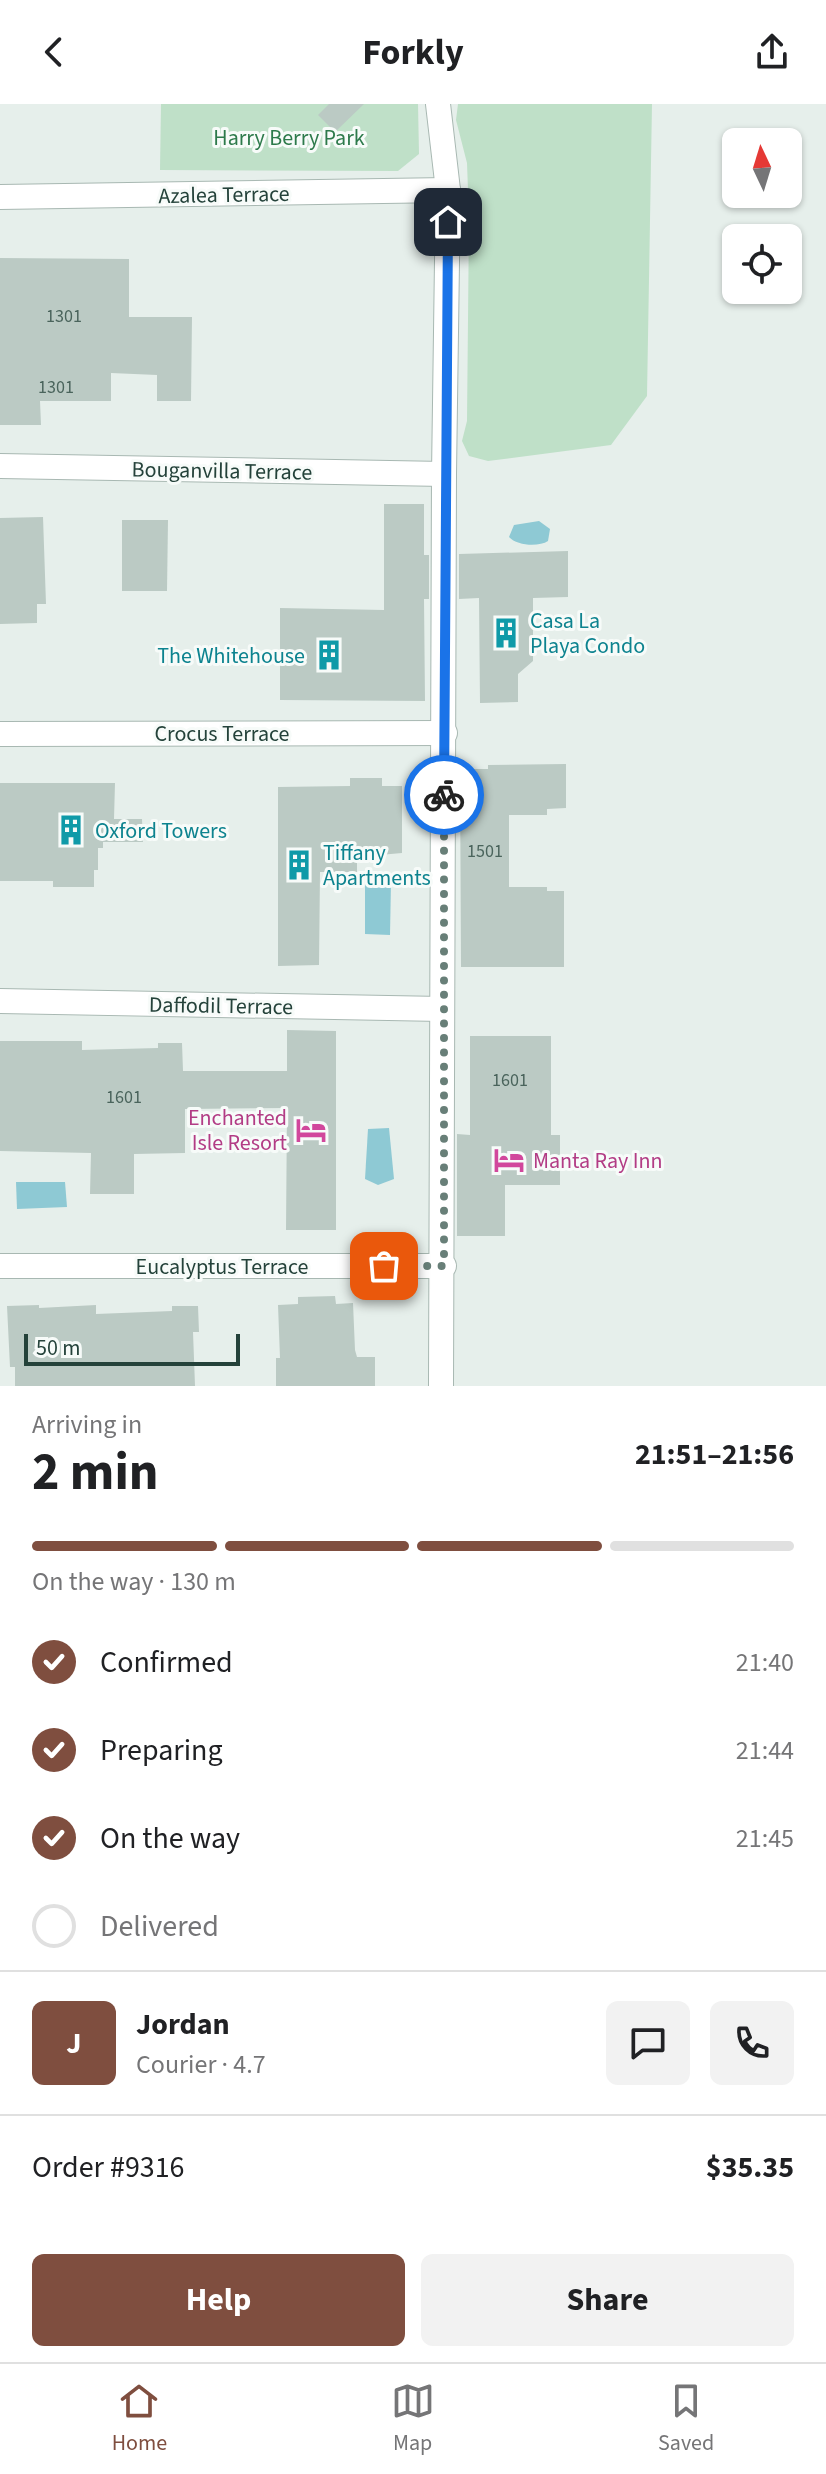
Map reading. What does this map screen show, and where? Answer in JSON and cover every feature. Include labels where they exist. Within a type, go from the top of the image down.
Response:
[{"type":"street","points":[[438,104],[448,190],[441,1386]]},
{"type":"street","name":"Azalea Terrace","points":[[0,197],[448,190]]},
{"type":"street","name":"Bouganvilla Terrace","points":[[0,466],[444,474]]},
{"type":"street","name":"Crocus Terrace","points":[[0,734],[445,733]]},
{"type":"street","name":"Daffodil Terrace","points":[[0,1001],[442,1009]]},
{"type":"street","name":"Eucalyptus Terrace","points":[[0,1266],[444,1266]]},
{"type":"green space","name":"Harry Berry Park","points":[[161,104],[418,104],[419,154],[398,171],[160,170]]},
{"type":"green space","points":[[458,104],[652,104],[647,396],[611,445],[488,461],[469,456],[462,441],[467,421],[469,218],[467,163],[456,120]]},
{"type":"water","points":[[539,521],[550,529],[548,541],[528,545],[509,537],[514,525]]},
{"type":"water","points":[[365,881],[391,881],[390,935],[365,934]]},
{"type":"water","points":[[389,1128],[394,1179],[378,1185],[365,1179],[368,1129]]},
{"type":"water","points":[[16,1182],[65,1182],[67,1207],[17,1209]]},
{"type":"building","points":[[329,104],[364,104],[335,132],[318,115]]},
{"type":"building","points":[[0,258],[129,259],[129,317],[192,317],[191,401],[157,401],[157,375],[111,373],[111,401],[40,401],[41,425],[0,425]]},
{"type":"building","points":[[384,504],[424,504],[424,555],[429,555],[429,599],[424,599],[425,701],[280,700],[280,608],[384,610]]},
{"type":"building","points":[[43,517],[46,604],[37,604],[37,623],[0,624],[0,518]]},
{"type":"building","points":[[122,520],[168,520],[167,591],[122,591]]},
{"type":"building","name":"Casa La Playa Condo","points":[[568,551],[568,597],[533,598],[533,661],[518,674],[518,702],[480,703],[479,598],[459,599],[459,554]]},
{"type":"building","points":[[566,764],[566,808],[547,809],[547,815],[509,815],[509,887],[547,887],[547,891],[564,891],[564,967],[461,967],[460,769],[488,769],[488,765]]},
{"type":"building","name":"Tiffany Apartments","points":[[350,778],[382,778],[382,786],[402,786],[402,853],[357,857],[357,872],[320,872],[319,965],[278,966],[278,787],[350,786]]},
{"type":"building","name":"Oxford Towers","points":[[0,783],[115,783],[114,819],[142,819],[143,842],[103,842],[103,848],[98,848],[94,887],[53,887],[53,881],[0,881]]},
{"type":"building","points":[[287,1030],[336,1031],[336,1230],[286,1230],[287,1108],[185,1109],[185,1153],[134,1154],[134,1194],[90,1194],[91,1153],[0,1151],[0,1041],[82,1041],[82,1050],[158,1048],[158,1043],[182,1043],[183,1071],[287,1071]]},
{"type":"building","points":[[470,1036],[551,1036],[551,1135],[560,1135],[560,1185],[505,1185],[505,1236],[457,1236],[457,1134],[470,1135]]},
{"type":"building","points":[[335,1296],[336,1304],[353,1303],[355,1350],[357,1357],[375,1357],[375,1386],[276,1386],[276,1358],[280,1358],[278,1305],[298,1304],[298,1297]]},
{"type":"building","points":[[39,1305],[39,1308],[96,1305],[96,1314],[172,1311],[172,1306],[198,1306],[199,1332],[193,1332],[195,1386],[15,1386],[15,1367],[10,1367],[7,1306]]},
{"type":"way so far","points":[[384,1266],[444,1266],[444,795]]},
{"type":"place","name":"Casa La Playa Condo","points":[[506,633]]},
{"type":"place","name":"The Whitehouse","points":[[329,655]]},
{"type":"place","name":"Oxford Towers","points":[[71,830]]},
{"type":"place","name":"Tiffany Apartments","points":[[299,865]]},
{"type":"place","name":"Enchanted Isle Resort","points":[[311,1130]]},
{"type":"place","name":"Manta Ray Inn","points":[[509,1160]]},
{"type":"route","points":[[444,795],[448,222]]}]
